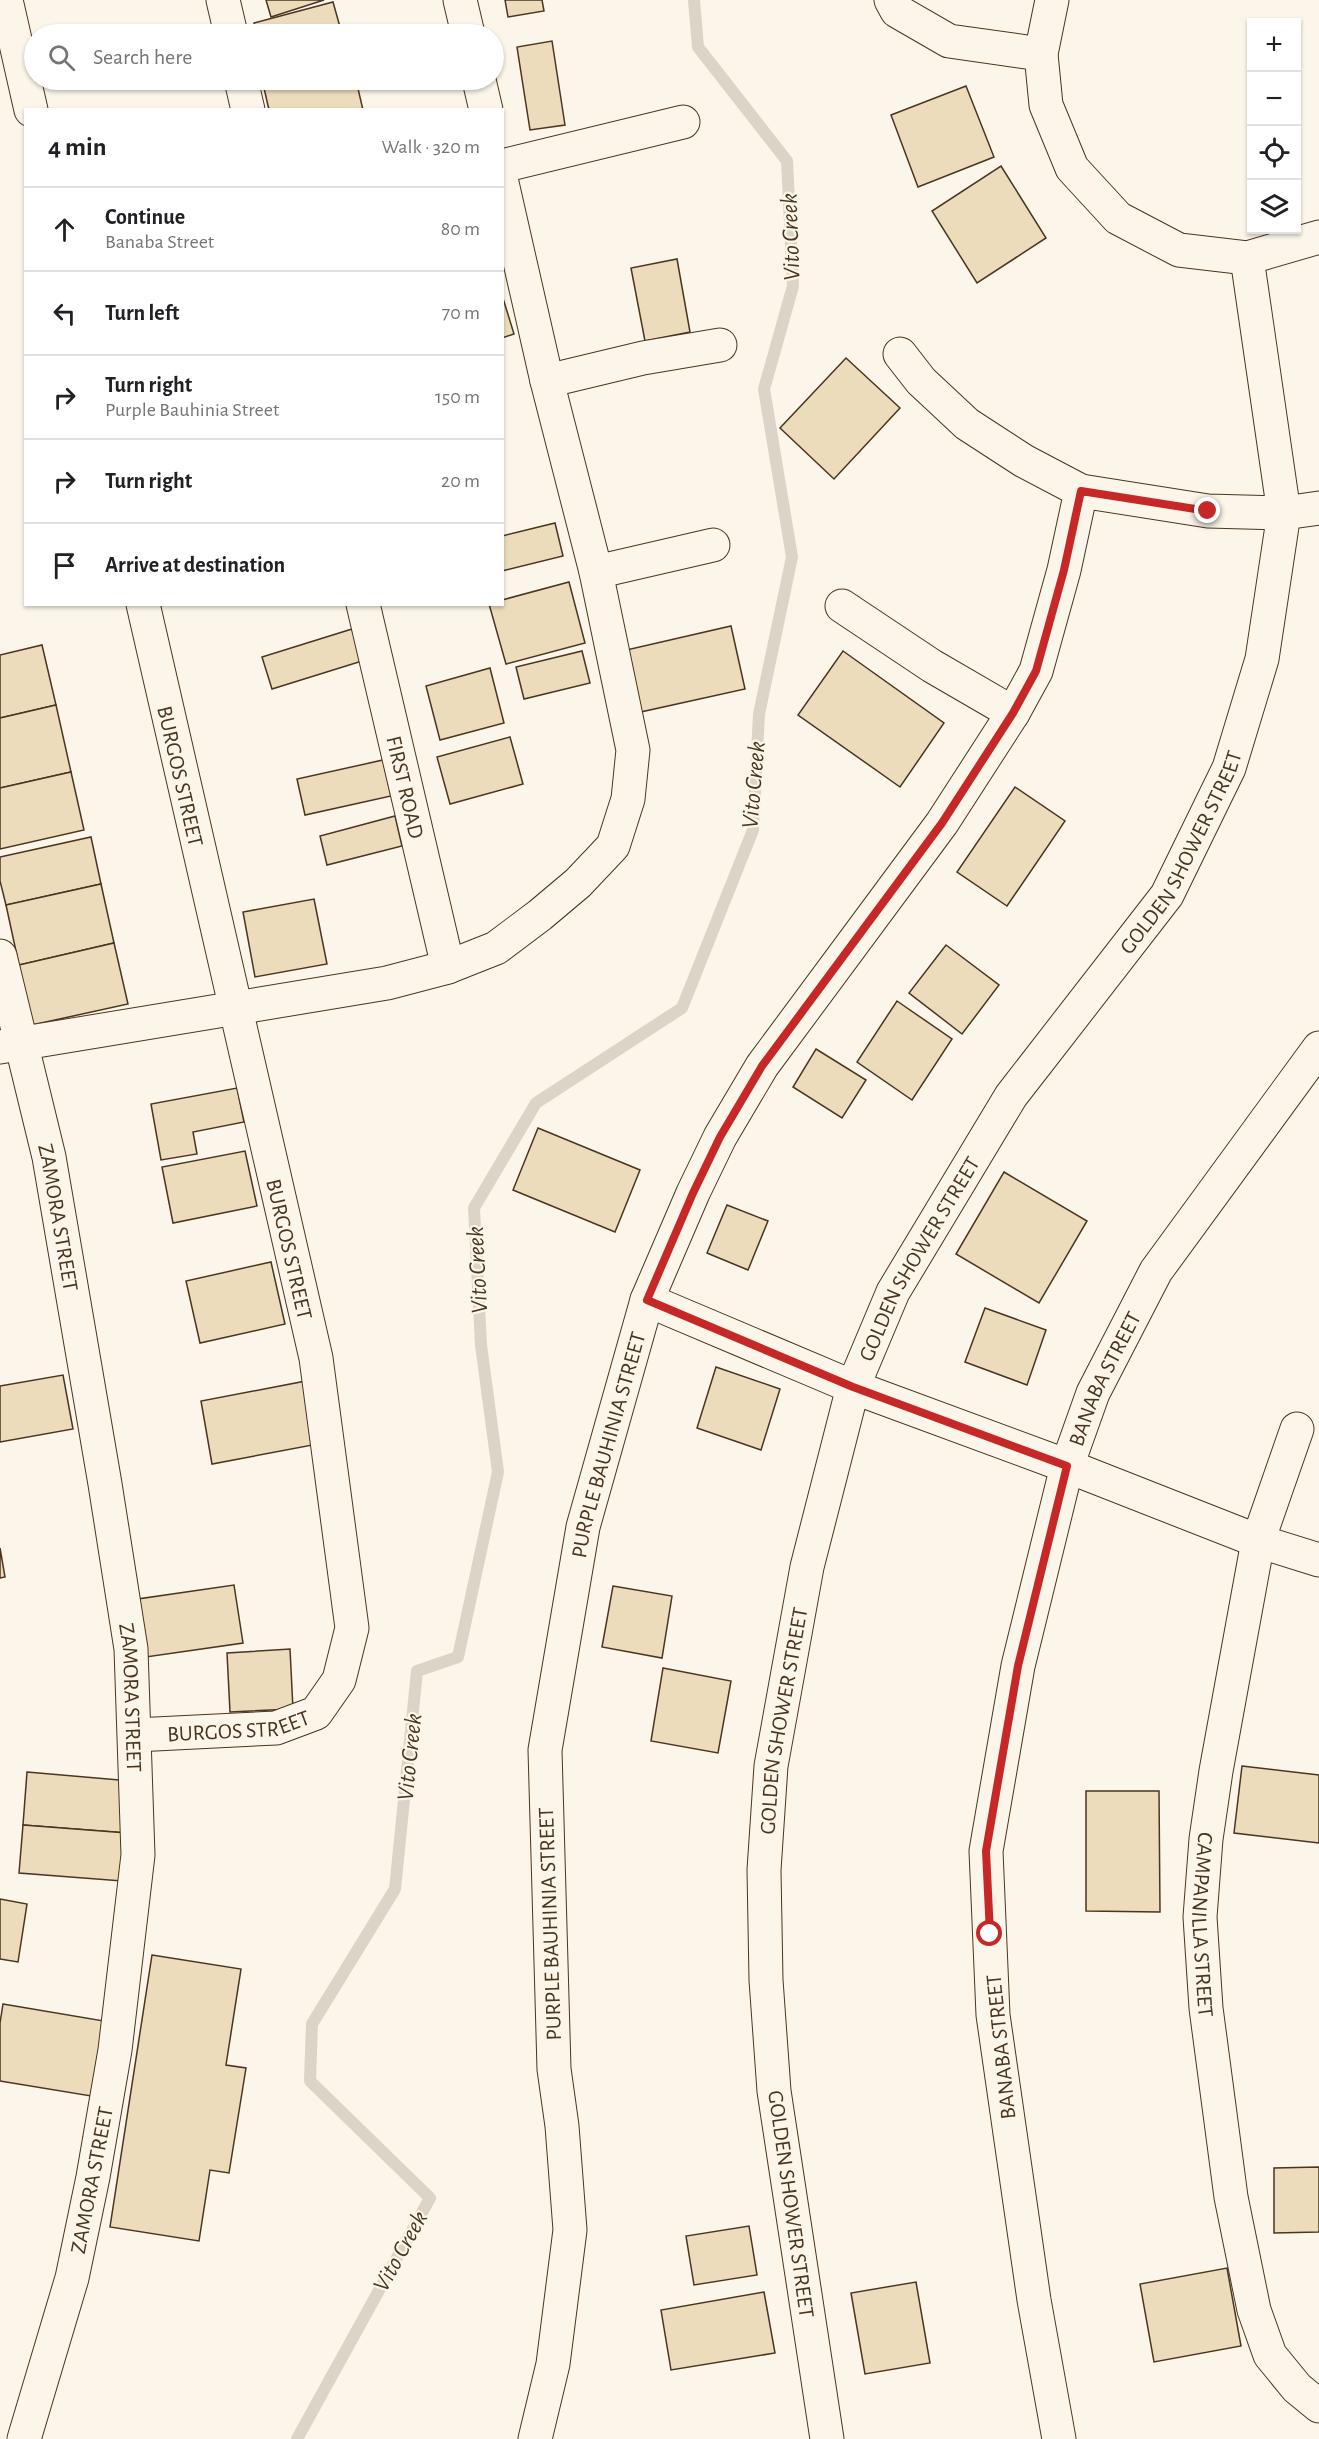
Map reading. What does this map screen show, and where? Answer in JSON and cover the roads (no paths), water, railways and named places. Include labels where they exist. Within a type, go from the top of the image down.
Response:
[{"type":"street","points":[[6,0],[24,79]]},
{"type":"street","points":[[223,0],[229,24]]},
{"type":"street","points":[[460,0],[466,24]]},
{"type":"street","points":[[891,0],[897,10],[949,41],[1041,54]]},
{"type":"street","points":[[1052,0],[1041,54],[1046,105],[1072,168],[1118,218],[1179,250],[1247,258],[1319,237]]},
{"type":"street","points":[[26,90],[31,108]]},
{"type":"street","points":[[243,90],[248,108]]},
{"type":"street","points":[[481,90],[486,108]]},
{"type":"street","points":[[504,166],[683,122]]},
{"type":"street","points":[[10,1045],[387,983],[448,967],[496,948],[578,883],[613,846],[628,799],[633,750],[596,572],[547,381],[504,192]]},
{"type":"street","name":"GOLDEN SHOWER STREET","points":[[827,2439],[774,2091],[766,1980],[764,1870],[771,1766],[807,1567],[853,1387],[893,1292],[1011,1096],[1167,895],[1229,768],[1262,659],[1284,513],[1247,258]]},
{"type":"street","points":[[547,381],[643,358],[720,345]]},
{"type":"street","points":[[900,354],[921,381],[967,424],[1024,461],[1081,491],[1208,511],[1284,513],[1319,508]]},
{"type":"street","name":"PURPLE BAUHINIA STREET","points":[[535,2439],[553,2364],[570,2230],[562,2126],[554,2069],[545,1750],[555,1679],[583,1527],[647,1300],[702,1174],[720,1137],[762,1066],[942,823],[1013,713],[1036,671],[1064,570],[1081,491]]},
{"type":"street","points":[[596,572],[713,545]]},
{"type":"street","name":"BURGOS STREET","points":[[135,1735],[276,1728],[316,1713],[339,1680],[352,1628],[316,1358],[142,606]]},
{"type":"street","name":"FIRST ROAD","points":[[363,606],[448,967]]},
{"type":"street","points":[[842,606],[932,666],[1013,713]]},
{"type":"street","name":"ZAMORA STREET","points":[[0,956],[10,1045],[49,1157],[131,1649],[138,1856],[116,2050],[93,2177],[72,2278],[24,2439]]},
{"type":"street","name":"BANABA STREET","points":[[1059,2439],[1034,2300],[993,2015],[986,1851],[1018,1666],[1067,1466],[1093,1393],[1156,1271],[1319,1048]]},
{"type":"street","points":[[647,1300],[853,1387],[1067,1466],[1258,1541],[1319,1560]]},
{"type":"street","name":"CAMPANILLA STREET","points":[[1297,1429],[1258,1541],[1233,1670],[1206,1839],[1200,1917],[1206,2008],[1231,2197],[1254,2310],[1270,2355],[1297,2388],[1319,2406]]},
{"type":"waterway","name":"Vito Creek","points":[[297,2439],[430,2198],[310,2081],[312,2024],[395,1889],[417,1671],[458,1657],[498,1472],[481,1345],[474,1208],[536,1103],[682,1008],[753,830],[759,714],[792,557],[764,389],[793,286],[787,161],[698,47],[694,0]]}]
